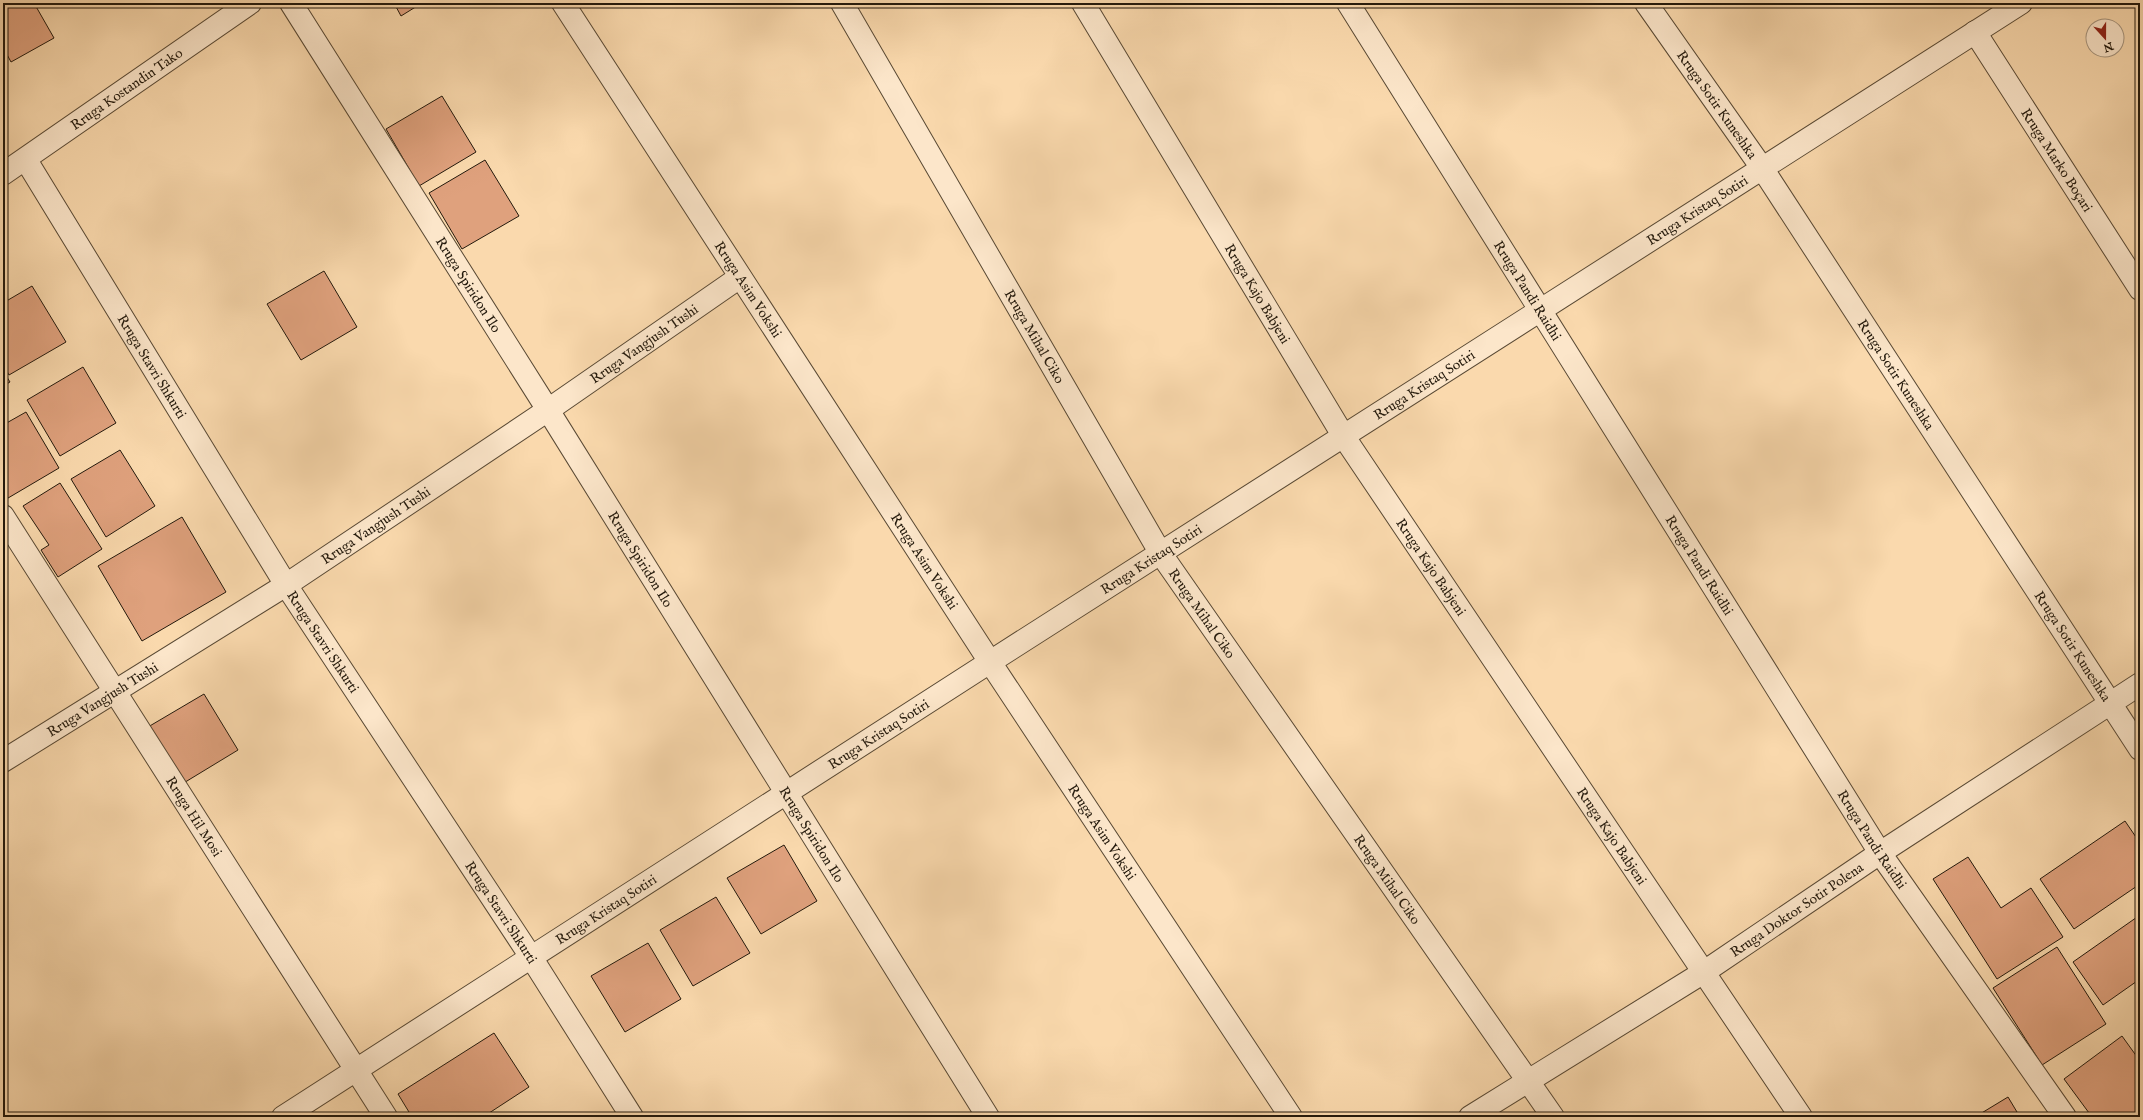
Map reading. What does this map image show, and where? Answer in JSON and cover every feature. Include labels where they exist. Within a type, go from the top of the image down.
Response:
[{"type":"street","name":"Rruga Kostandin Tako","points":[[3,174],[26,160],[250,3]]},
{"type":"street","name":"Rruga Spiridon Ilo","points":[[291,3],[548,410],[786,795],[988,1117]]},
{"type":"street","name":"Rruga Asim Vokshi","points":[[563,3],[990,662],[1291,1117]]},
{"type":"street","name":"Rruga Mihal Ciko","points":[[842,3],[1161,554],[1553,1117]]},
{"type":"street","name":"Rruga Kajo Babjeni","points":[[1083,3],[1344,437],[1801,1117]]},
{"type":"street","name":"Rruga Pandi Raidhi","points":[[1348,3],[1880,853],[2066,1117]]},
{"type":"street","name":"Rruga Sotir Kuneshka","points":[[1646,3],[1762,168],[2140,749]]},
{"type":"street","name":"Rruga Kristaq Sotiri","points":[[283,1117],[786,795],[990,662],[1542,311],[1762,168],[2021,3]]},
{"type":"street","name":"Rruga Marko Boçari","points":[[1975,32],[2140,289]]},
{"type":"street","name":"Rruga Stavri Shkurti","points":[[26,160],[286,585],[531,957],[632,1117]]},
{"type":"street","name":"Rruga Vangjush Tushi","points":[[3,761],[286,585],[548,410],[740,277]]},
{"type":"street","name":"Rruga Hil Mosi","points":[[3,516],[386,1117]]},
{"type":"street","name":"Rruga Doktor Sotir Polena","points":[[1470,1117],[1704,972],[1880,853],[2140,684]]},
{"type":"building","points":[[3,3],[34,3],[54,38],[11,62],[3,47]]},
{"type":"building","points":[[394,3],[422,3],[401,16]]},
{"type":"building","points":[[442,96],[476,152],[419,186],[386,129]]},
{"type":"building","points":[[485,160],[519,216],[462,249],[429,193]]},
{"type":"building","points":[[324,271],[357,327],[301,360],[267,304]]},
{"type":"building","points":[[32,286],[66,342],[9,375],[3,364],[3,303]]},
{"type":"building","points":[[83,367],[116,423],[60,456],[27,400]]},
{"type":"building","points":[[3,371],[10,382],[3,386]]},
{"type":"building","points":[[26,412],[59,468],[3,501],[3,425]]},
{"type":"building","points":[[120,450],[155,506],[106,537],[71,479]]},
{"type":"building","points":[[60,483],[102,549],[58,577],[41,550],[49,545],[23,506]]},
{"type":"building","points":[[182,517],[226,592],[142,641],[98,566]]},
{"type":"building","points":[[204,694],[238,750],[182,784],[148,727]]},
{"type":"building","points":[[2125,821],[2140,843],[2140,884],[2074,929],[2040,879]]},
{"type":"building","points":[[784,845],[817,901],[761,934],[727,878]]},
{"type":"building","points":[[1968,857],[2001,908],[2031,888],[2063,937],[1997,979],[1933,879]]},
{"type":"building","points":[[716,897],[750,953],[693,986],[660,930]]},
{"type":"building","points":[[2140,915],[2140,979],[2103,1005],[2073,962]]},
{"type":"building","points":[[648,943],[681,999],[625,1032],[591,976]]},
{"type":"building","points":[[2057,947],[2106,1024],[2042,1065],[1993,988]]},
{"type":"building","points":[[494,1033],[529,1087],[483,1117],[412,1117],[398,1094]]},
{"type":"building","points":[[2122,1036],[2140,1061],[2140,1117],[2092,1117],[2064,1079]]},
{"type":"building","points":[[2008,1097],[2020,1117],[1975,1117]]}]
